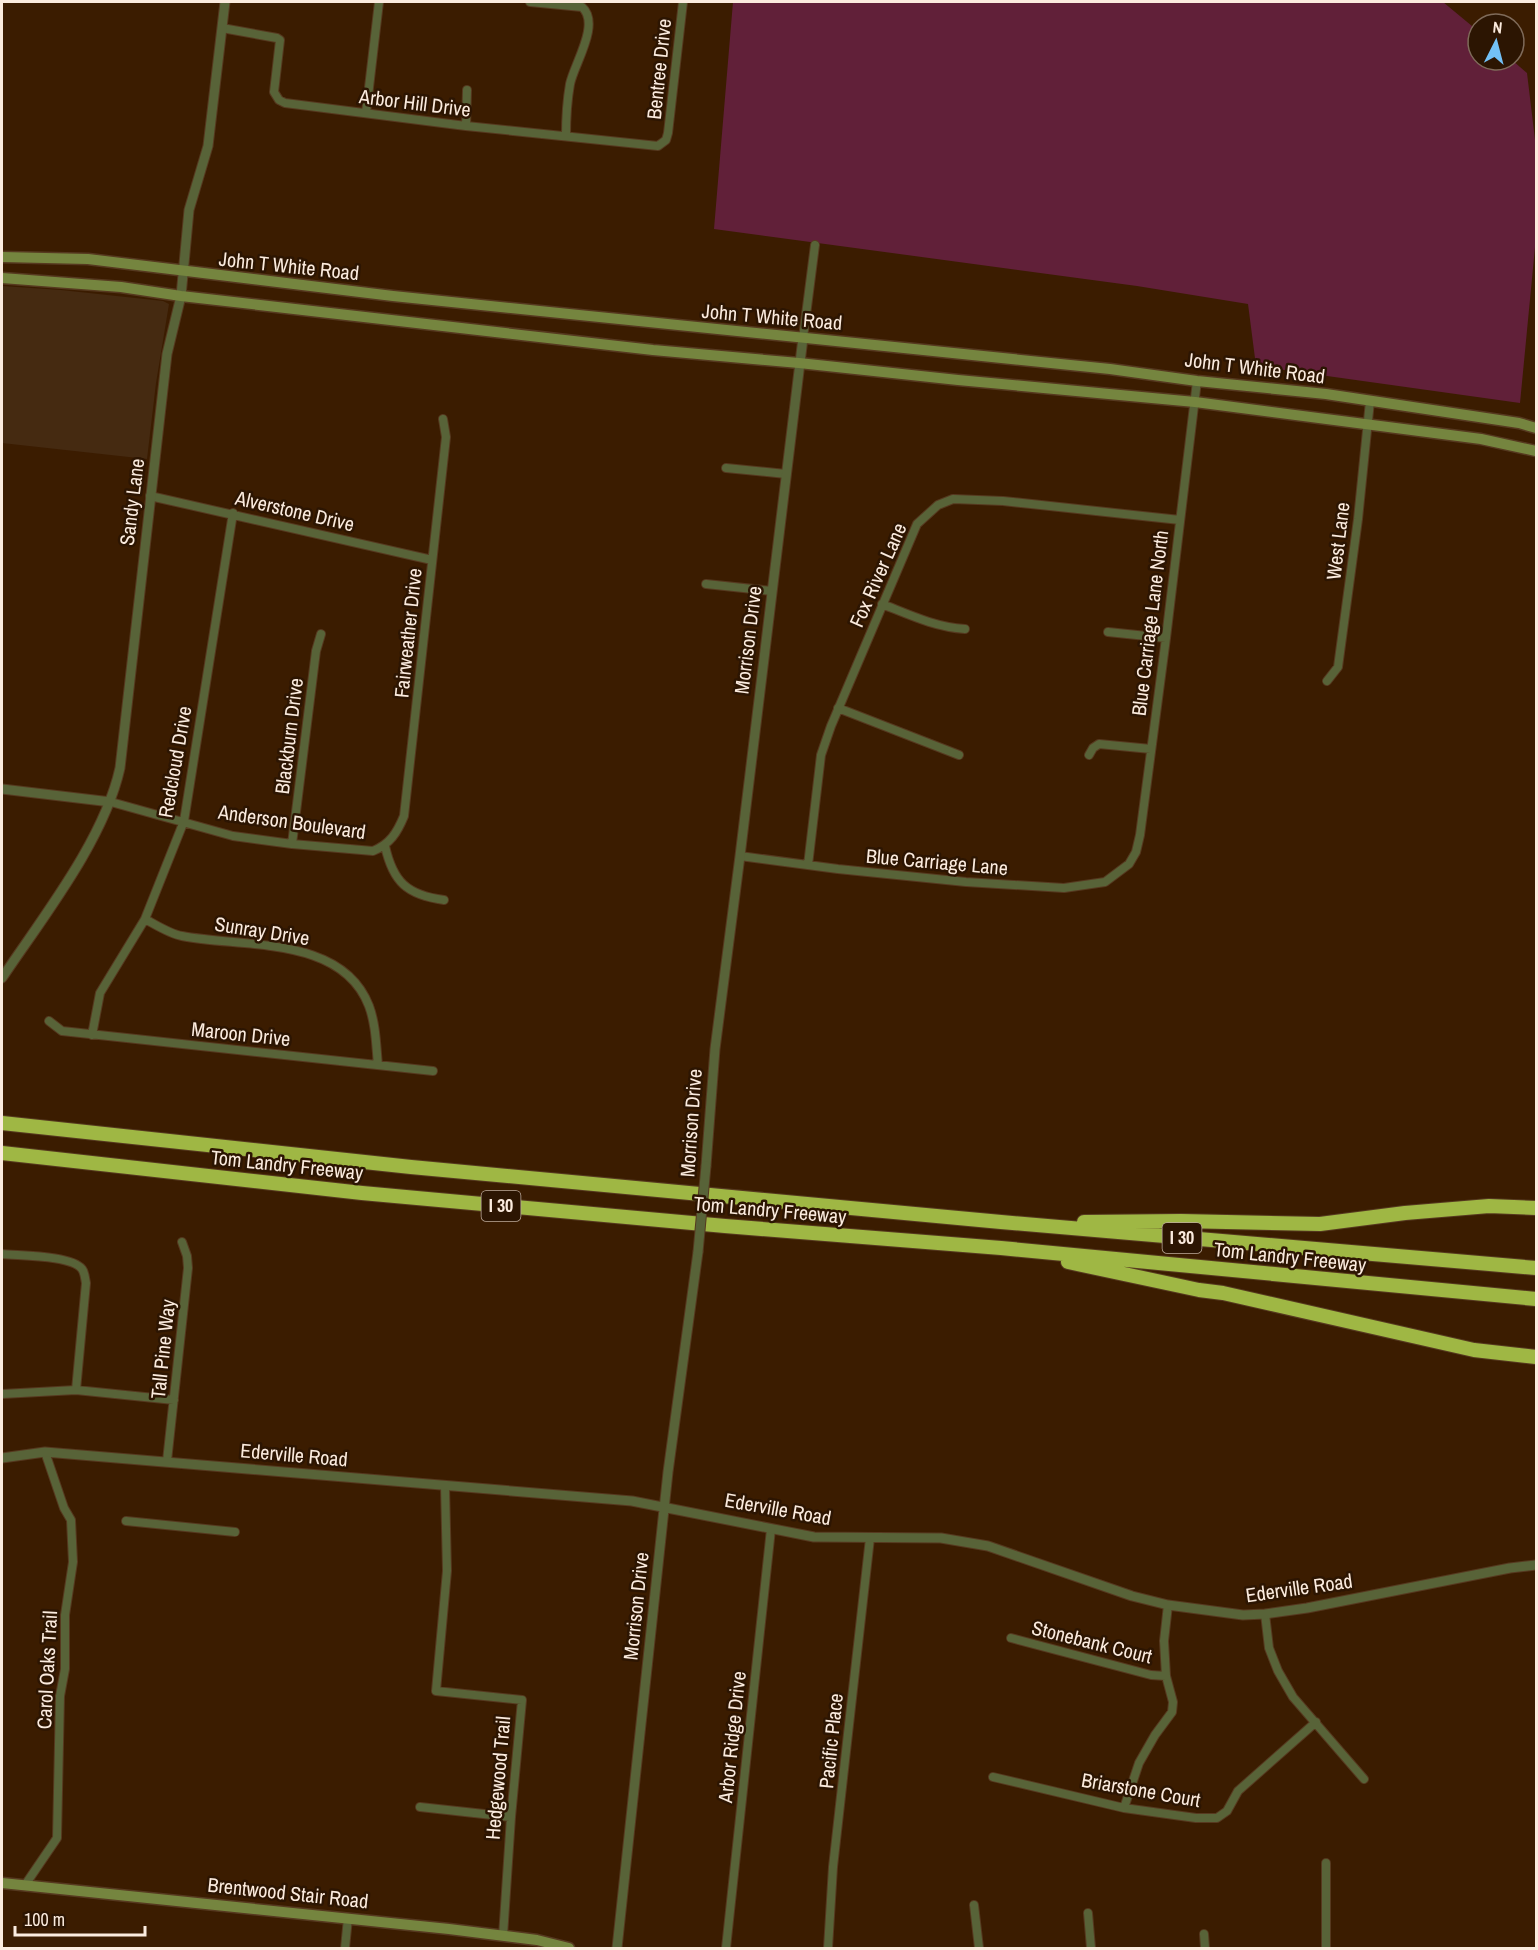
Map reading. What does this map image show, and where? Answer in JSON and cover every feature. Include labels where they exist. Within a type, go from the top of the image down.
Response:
[{"type":"highway","name":"Tom Landry Freeway","points":[[2,1123],[411,1167],[1001,1222],[1536,1268]]},
{"type":"highway","name":"Tom Landry Freeway","points":[[2,1153],[374,1194],[1001,1248],[1536,1299]]},
{"type":"highway","points":[[1001,1222],[1181,1221],[1320,1224],[1405,1213],[1489,1206],[1536,1208]]},
{"type":"highway","points":[[1001,1248],[1199,1290],[1223,1293],[1474,1350],[1536,1357]]},
{"type":"main road","name":"John T White Road","points":[[2,257],[88,259],[463,304],[1110,369],[1370,401],[1519,423],[1536,428]]},
{"type":"main road","name":"John T White Road","points":[[2,279],[121,287],[181,296],[641,349],[1195,402],[1480,439],[1536,451]]},
{"type":"main road","name":"Brentwood Stair Road","points":[[2,1883],[348,1918],[537,1940],[569,1948]]},
{"type":"street","name":"Sandy Lane","points":[[2,978],[80,860],[111,802],[120,768],[167,354],[181,296],[189,210],[208,146],[225,2]]},
{"type":"street","points":[[366,113],[379,2]]},
{"type":"street","points":[[530,2],[582,7],[589,19],[585,46],[571,80],[567,103],[566,136]]},
{"type":"street","name":"Bentree Drive","points":[[666,140],[683,2]]},
{"type":"street","name":"Arbor Hill Drive","points":[[222,28],[280,40],[274,92],[279,100],[285,103],[466,126],[658,146],[666,140]]},
{"type":"street","points":[[466,126],[467,90]]},
{"type":"street","points":[[803,338],[815,245]]},
{"type":"street","name":"Morrison Drive","points":[[617,1948],[668,1472],[698,1252],[715,1049],[803,338]]},
{"type":"street","name":"Blue Carriage Lane North","points":[[1126,866],[1136,852],[1140,835],[1197,381]]},
{"type":"street","name":"West Lane","points":[[1327,681],[1338,667],[1358,519],[1370,401]]},
{"type":"street","name":"Fairweather Drive","points":[[385,846],[397,833],[404,816],[446,437],[443,418]]},
{"type":"street","points":[[726,468],[786,474]]},
{"type":"street","name":"Alverstone Drive","points":[[150,496],[432,560]]},
{"type":"street","name":"Fox River Lane","points":[[808,865],[821,755],[838,708],[917,524],[938,505],[953,499],[1003,501],[1180,520]]},
{"type":"street","name":"Redcloud Drive","points":[[92,1035],[100,993],[145,920],[184,821],[233,513]]},
{"type":"street","points":[[706,584],[772,591]]},
{"type":"street","points":[[882,604],[945,628],[965,629]]},
{"type":"street","points":[[1108,632],[1166,638]]},
{"type":"street","name":"Blackburn Drive","points":[[292,844],[316,651],[321,634]]},
{"type":"street","points":[[838,708],[959,755]]},
{"type":"street","points":[[1089,755],[1099,744],[1151,749]]},
{"type":"street","name":"Anderson Boulevard","points":[[2,789],[111,802],[233,836],[373,851],[385,846],[390,868],[403,885],[422,897],[444,900]]},
{"type":"street","name":"Blue Carriage Lane","points":[[740,856],[966,882],[1064,888],[1105,882],[1126,866]]},
{"type":"street","name":"Sunray Drive","points":[[145,920],[180,936],[305,951],[333,963],[357,984],[369,1004],[375,1025],[378,1065]]},
{"type":"street","name":"Maroon Drive","points":[[49,1022],[62,1031],[92,1035],[434,1071]]},
{"type":"street","name":"Tall Pine Way","points":[[167,1461],[188,1268],[188,1256],[182,1242]]},
{"type":"street","points":[[2,1254],[75,1263],[84,1273],[86,1283],[76,1390]]},
{"type":"street","points":[[2,1394],[76,1390],[174,1400]]},
{"type":"street","name":"Ederville Road","points":[[2,1458],[45,1452],[167,1461],[632,1501],[814,1537],[941,1538],[988,1546],[1132,1596],[1168,1605],[1243,1615],[1307,1608],[1510,1568],[1536,1565]]},
{"type":"street","name":"Carol Oaks Trail","points":[[25,1885],[57,1838],[60,1696],[65,1669],[65,1615],[73,1562],[71,1520],[64,1508],[45,1452]]},
{"type":"street","name":"Hedgewood Trail","points":[[445,1486],[447,1571],[436,1691],[522,1700],[502,1936]]},
{"type":"street","points":[[126,1521],[235,1532]]},
{"type":"street","name":"Arbor Ridge Drive","points":[[726,1948],[771,1528]]},
{"type":"street","name":"Pacific Place","points":[[828,1948],[833,1867],[870,1538]]},
{"type":"street","points":[[1125,1808],[1139,1763],[1172,1712],[1173,1702],[1166,1676],[1164,1641],[1168,1605]]},
{"type":"street","points":[[1265,1614],[1269,1648],[1278,1671],[1293,1697],[1364,1779]]},
{"type":"street","name":"Stonebank Court","points":[[1011,1638],[1151,1675],[1166,1676]]},
{"type":"street","name":"Briarstone Court","points":[[993,1777],[1125,1808],[1196,1818],[1217,1818],[1227,1811],[1238,1791],[1316,1722]]},
{"type":"street","points":[[420,1807],[511,1817]]},
{"type":"street","points":[[1326,1863],[1326,1948]]},
{"type":"street","points":[[974,1905],[979,1948]]},
{"type":"street","points":[[1088,1913],[1091,1948]]},
{"type":"street","points":[[345,1948],[348,1918]]},
{"type":"street","points":[[1204,1934],[1205,1948]]},
{"type":"shaded area","points":[[733,2],[1443,2],[1466,21],[1466,72],[1527,73],[1536,148],[1536,237],[1520,403],[1256,366],[1248,304],[1137,286],[714,229]]},
{"type":"shaded area","points":[[2,286],[61,290],[163,301],[169,304],[147,459],[2,443]]}]
